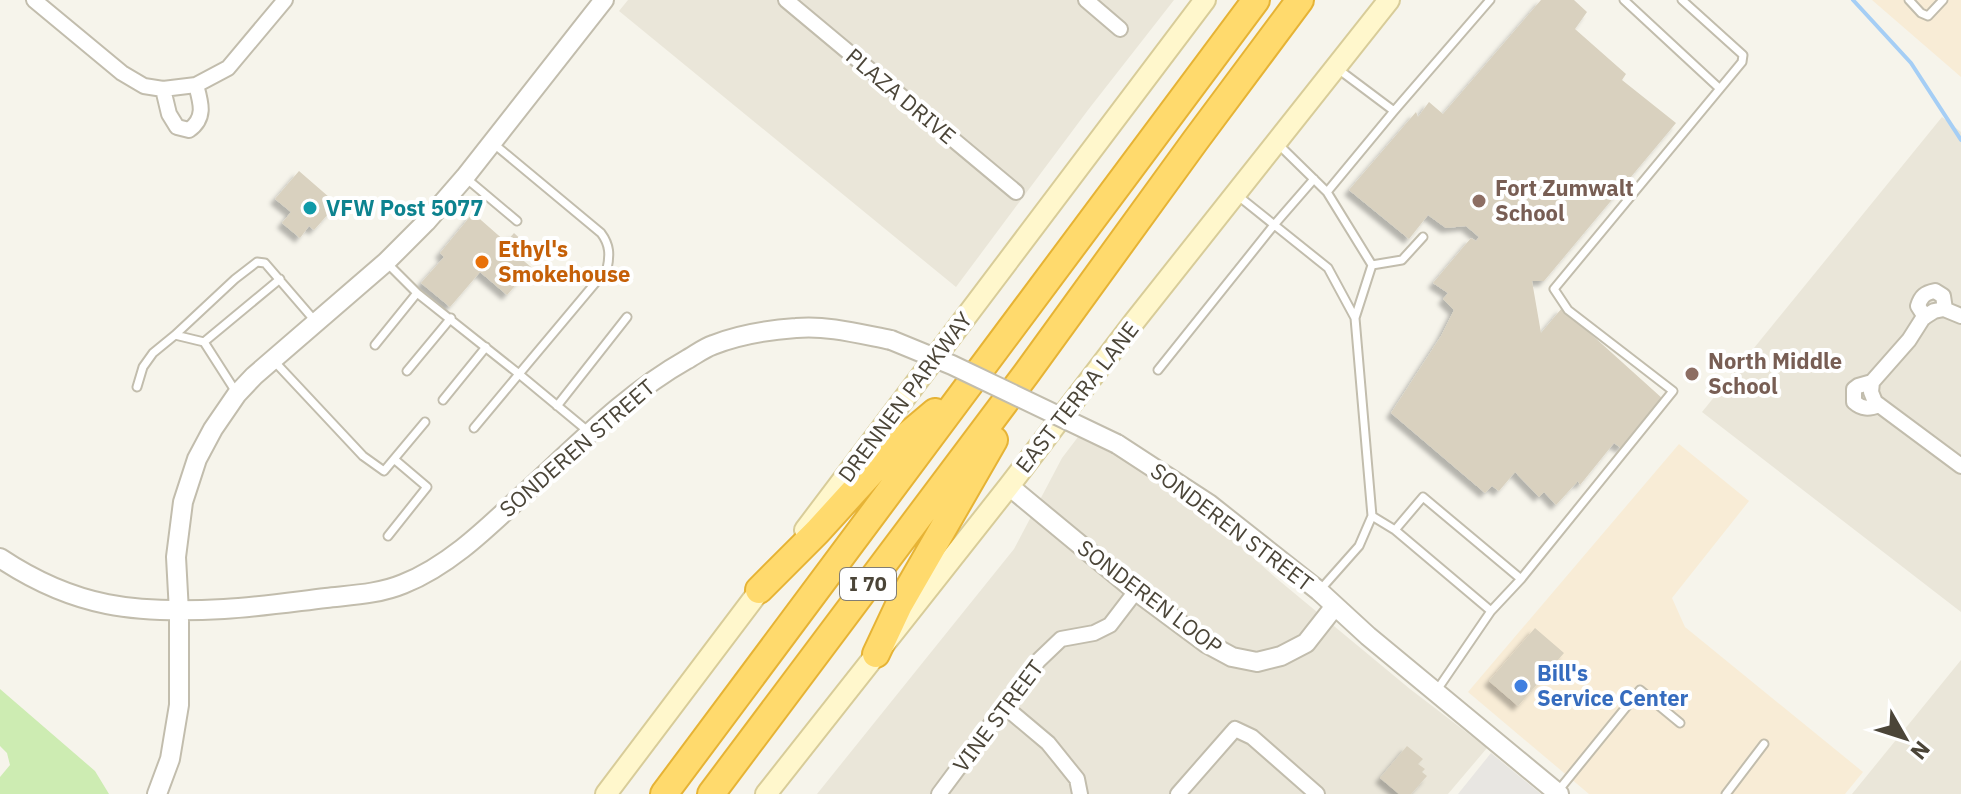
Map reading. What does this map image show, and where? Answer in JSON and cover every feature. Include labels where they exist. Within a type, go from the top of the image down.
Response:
[{"type":"highway","name":"I 70","points":[[664,794],[1256,0]]},
{"type":"highway","name":"I 70","points":[[711,794],[1026,374],[1300,0]]},
{"type":"highway","points":[[876,654],[899,605],[999,431],[1026,374]]},
{"type":"highway","points":[[759,590],[897,444],[969,385]]},
{"type":"main road","name":"DRENNEN PARKWAY","points":[[606,794],[1205,0]]},
{"type":"main road","name":"EAST TERRA LANE","points":[[766,794],[1389,0]]},
{"type":"street","points":[[34,0],[122,73],[144,86],[163,89],[196,85],[228,68],[285,0]]},
{"type":"street","points":[[157,794],[170,759],[179,705],[176,557],[183,502],[197,459],[213,429],[237,394],[272,359],[386,262],[426,222],[604,0]]},
{"type":"street","name":"PLAZA DRIVE","points":[[786,0],[1016,192]]},
{"type":"street","points":[[1086,0],[1120,29]]},
{"type":"street","points":[[163,89],[169,114],[177,127],[189,130],[199,120],[201,113],[196,85]]},
{"type":"street","points":[[1961,316],[1945,309],[1925,317],[1872,382],[1871,392],[1875,402],[1961,466]]},
{"type":"street","name":"SONDEREN STREET","points":[[0,558],[64,593],[112,607],[179,612],[244,608],[378,592],[404,584],[445,561],[496,520],[622,404],[666,371],[712,345],[753,334],[798,327],[841,330],[891,340],[952,365],[1117,444],[1209,504],[1319,591],[1368,636],[1558,793]]},
{"type":"street","name":"SONDEREN LOOP","points":[[1009,486],[1136,591],[1206,643],[1232,657],[1257,662],[1281,656],[1306,643],[1335,606]]},
{"type":"street","name":"VINE STREET","points":[[939,794],[1038,661],[1061,639],[1094,633],[1110,625],[1136,591]]},
{"type":"street","points":[[1004,706],[1048,743],[1077,779],[1080,794]]},
{"type":"street","points":[[1178,794],[1235,729],[1252,737],[1317,794]]},
{"type":"lane","points":[[1327,192],[1490,0]]},
{"type":"lane","points":[[1624,0],[1719,88]]},
{"type":"lane","points":[[1435,692],[1491,611],[1521,579],[1673,391],[1568,310],[1554,289],[1742,62],[1743,55],[1682,0]]},
{"type":"lane","points":[[1909,0],[1928,16],[1943,0]]},
{"type":"lane","points":[[1336,67],[1394,111]]},
{"type":"lane","points":[[474,428],[607,269],[610,257],[608,242],[601,233],[492,142]]},
{"type":"lane","points":[[1276,142],[1327,192],[1372,265],[1355,318],[1372,516],[1359,546],[1319,591]]},
{"type":"lane","points":[[465,177],[517,221]]},
{"type":"lane","points":[[1158,370],[1314,179]]},
{"type":"lane","points":[[1236,193],[1328,268],[1355,318]]},
{"type":"lane","points":[[1372,265],[1402,260],[1423,237]]},
{"type":"lane","points":[[137,387],[143,367],[153,353],[257,262],[265,263],[316,322]]},
{"type":"lane","points":[[386,262],[417,293],[590,434]]},
{"type":"lane","points":[[204,342],[280,279]]},
{"type":"lane","points":[[375,345],[417,293]]},
{"type":"lane","points":[[557,406],[627,317]]},
{"type":"lane","points":[[407,371],[451,318]]},
{"type":"lane","points":[[175,335],[204,342],[237,394]]},
{"type":"lane","points":[[443,400],[486,347]]},
{"type":"lane","points":[[272,359],[363,456],[384,471],[425,422]]},
{"type":"lane","points":[[388,536],[427,487],[394,459]]},
{"type":"lane","points":[[1395,530],[1423,497],[1521,579]]},
{"type":"lane","points":[[1372,516],[1395,530],[1491,611]]},
{"type":"lane","points":[[1558,793],[1640,690],[1680,723]]},
{"type":"lane","points":[[1726,794],[1764,744]]},
{"type":"shaded area","points":[[628,0],[1174,0],[956,287],[619,11]]},
{"type":"shaded area","points":[[1872,0],[1961,0],[1961,77]]},
{"type":"shaded area","points":[[1942,117],[1961,132],[1961,612],[1702,412]]},
{"type":"shaded area","points":[[1078,437],[1119,457],[1165,486],[1410,689],[1487,748],[1448,794],[817,794],[1014,549],[1062,458]]},
{"type":"shaded area","points":[[1679,444],[1749,501],[1672,598],[1685,627],[1863,772],[1845,794],[1589,794],[1468,692]]},
{"type":"shaded area","points":[[1961,660],[1961,794],[1852,794]]},
{"type":"shaded area","points":[[1491,753],[1541,794],[1458,794]]},
{"type":"green space","points":[[0,689],[95,771],[109,794],[0,794],[0,777],[10,765],[7,753],[0,746]]},
{"type":"building","points":[[1541,0],[1574,0],[1587,12],[1575,29],[1626,74],[1622,80],[1676,123],[1544,281],[1532,281],[1541,333],[1562,308],[1663,399],[1621,448],[1614,443],[1580,485],[1578,481],[1556,505],[1544,492],[1539,497],[1515,472],[1499,491],[1492,486],[1485,493],[1391,413],[1441,336],[1454,310],[1443,299],[1448,293],[1433,283],[1471,238],[1476,241],[1479,237],[1466,226],[1446,228],[1428,215],[1409,239],[1349,190],[1416,112],[1418,117],[1429,102],[1443,114]]},
{"type":"building","name":"VFW Post 5077","points":[[299,171],[337,204],[314,230],[309,226],[300,238],[282,223],[291,212],[275,199]]},
{"type":"building","name":"Ethyl's Smokehouse","points":[[473,213],[506,242],[514,233],[527,245],[518,256],[531,267],[507,295],[480,272],[450,307],[421,283],[444,257],[440,253]]},
{"type":"building","points":[[1535,628],[1564,653],[1518,706],[1489,681]]},
{"type":"building","points":[[1407,746],[1423,759],[1418,764],[1425,769],[1422,772],[1427,776],[1411,794],[1399,794],[1380,778]]},
{"type":"waterway","points":[[1853,0],[1911,63],[1961,140]]},
{"type":"place","name":"Fort Zumwalt School","points":[[1479,201]]},
{"type":"place","name":"VFW Post 5077","points":[[310,208]]},
{"type":"place","name":"Ethyl's Smokehouse","points":[[482,262]]},
{"type":"place","name":"North Middle School","points":[[1692,374]]},
{"type":"place","name":"Bill's Service Center","points":[[1521,686]]}]
